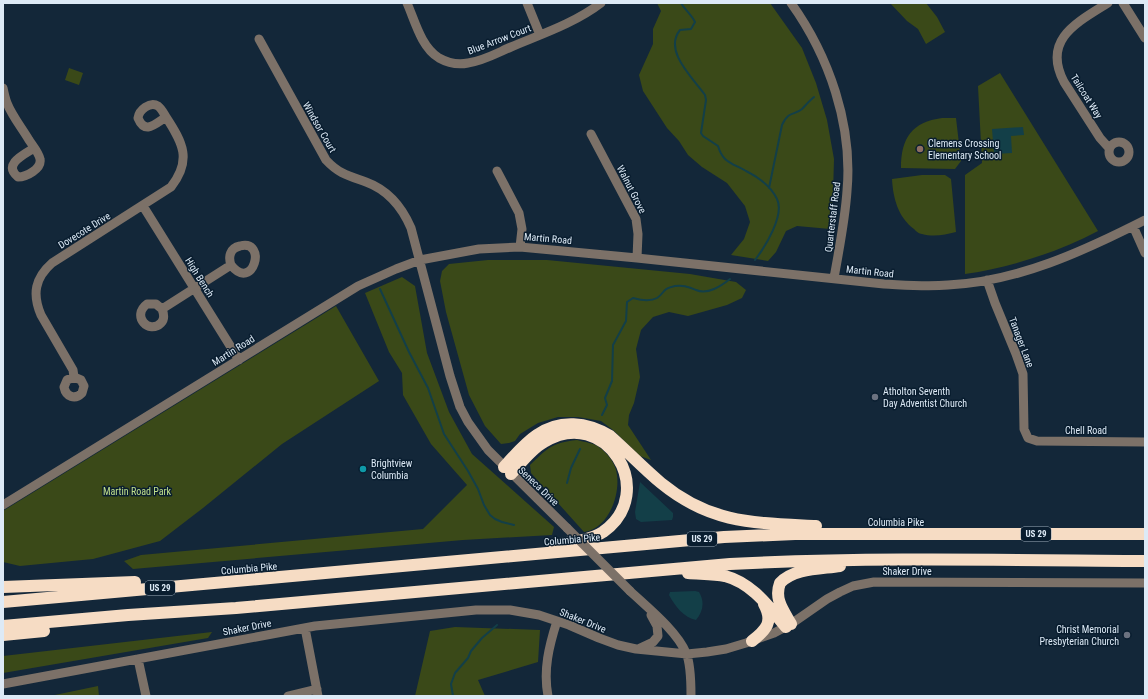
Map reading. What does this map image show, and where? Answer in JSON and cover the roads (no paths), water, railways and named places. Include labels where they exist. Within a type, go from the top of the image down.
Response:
[{"type":"highway","points":[[508,470],[537,435],[564,424],[582,424],[602,430],[661,484],[690,503],[734,520],[926,534]]},
{"type":"highway","points":[[479,559],[588,539],[603,532],[611,525],[623,509],[627,481],[622,464],[612,448],[597,438],[589,435],[572,433],[557,435],[550,438],[508,470]]},
{"type":"highway","name":"Columbia Pike","points":[[3,602],[724,537],[796,534],[1145,534]]},
{"type":"highway","points":[[3,626],[128,615],[236,608],[653,570],[800,560],[1145,561]]},
{"type":"highway","points":[[789,625],[780,604],[778,595],[780,583],[785,578],[798,572],[888,560]]},
{"type":"highway","points":[[653,570],[725,576],[740,582],[749,587],[789,625]]},
{"type":"highway","points":[[3,587],[108,584],[316,574]]},
{"type":"highway","points":[[752,641],[766,629],[768,623],[767,611],[759,596]]},
{"type":"highway","points":[[3,635],[128,622],[236,608]]},
{"type":"street","name":"Blue Arrow Court","points":[[407,3],[427,46],[438,57],[451,63],[459,64],[477,61],[540,35],[580,17],[601,3]]},
{"type":"street","points":[[527,3],[540,35]]},
{"type":"street","name":"Quarterstaff Road","points":[[791,3],[809,32],[825,63],[832,82],[843,124],[848,168],[847,190],[834,278]]},
{"type":"street","name":"Tailcoat Way","points":[[1108,3],[1071,27],[1066,32],[1060,44],[1057,58],[1060,74],[1064,82],[1100,138],[1109,148]]},
{"type":"street","points":[[1123,3],[1145,38]]},
{"type":"street","name":"Windsor Court","points":[[259,39],[326,160],[341,173],[375,186],[384,191],[396,202],[409,223],[420,260]]},
{"type":"street","points":[[3,88],[5,101],[34,148]]},
{"type":"street","name":"Dovecote Drive","points":[[74,377],[74,370],[70,362],[37,307],[36,293],[39,279],[46,268],[52,263],[171,187],[180,173],[184,157],[182,144],[166,118]]},
{"type":"street","name":"Walnut Grove","points":[[592,134],[636,219],[638,234],[637,258]]},
{"type":"street","points":[[498,171],[519,214],[522,229],[520,247]]},
{"type":"street","name":"High Bench","points":[[143,206],[238,360]]},
{"type":"street","name":"Martin Road","points":[[3,505],[358,286],[390,271],[420,260],[479,248],[520,247],[912,286],[948,286],[987,280],[1031,269],[1058,260],[1145,220]]},
{"type":"street","points":[[1133,226],[1145,253]]},
{"type":"street","name":"Seneca Drive","points":[[420,260],[450,376],[460,406],[476,435],[488,450],[648,608],[680,642],[687,654],[691,696]]},
{"type":"street","points":[[162,309],[231,265]]},
{"type":"street","name":"Tanager Lane","points":[[987,280],[994,303],[1023,374],[1024,429],[1028,438]]},
{"type":"street","name":"Chell Road","points":[[1028,438],[1037,441],[1145,442]]},
{"type":"street","name":"Shaker Drive","points":[[3,684],[305,628],[348,622],[483,609],[510,610],[540,615],[618,645],[636,649],[687,654],[726,649],[774,633],[840,592],[853,586],[874,582],[1145,583]]},
{"type":"street","points":[[636,649],[653,642],[658,636],[657,626],[648,608]]},
{"type":"street","points":[[548,696],[545,678],[546,665],[550,641],[557,621]]},
{"type":"street","points":[[288,696],[317,692],[305,628]]},
{"type":"street","points":[[138,659],[146,696]]},
{"type":"waterway","points":[[681,3],[695,22],[691,29],[680,30],[676,38],[675,47],[682,64],[705,95],[706,100],[701,133],[718,146],[725,159],[764,182],[777,199],[779,206],[773,231],[755,260]]},
{"type":"waterway","points":[[769,188],[782,125],[789,115],[802,109],[814,97]]},
{"type":"waterway","points":[[602,415],[607,405],[605,398],[612,381],[613,345],[626,321],[627,302],[633,298],[651,300],[657,298],[666,290],[675,286],[686,286],[701,291],[710,291],[730,279]]},
{"type":"waterway","points":[[380,289],[409,352],[428,388],[444,434],[468,471],[478,489],[484,505],[490,515],[495,519],[514,525]]},
{"type":"waterway","points":[[567,483],[571,468],[580,449]]},
{"type":"waterway","points":[[453,696],[451,684],[455,673],[482,638],[497,625]]},
{"type":"place","name":"Clemens Crossing Elementary School","points":[[920,149]]},
{"type":"place","name":"Atholton Seventh Day Adventist Church","points":[[875,397]]},
{"type":"place","name":"Brightview Columbia","points":[[363,469]]},
{"type":"place","name":"Christ Memorial Presbyterian Church","points":[[1127,635]]},
{"type":"park label","name":"Martin Road Park","points":[[137,491]]}]
